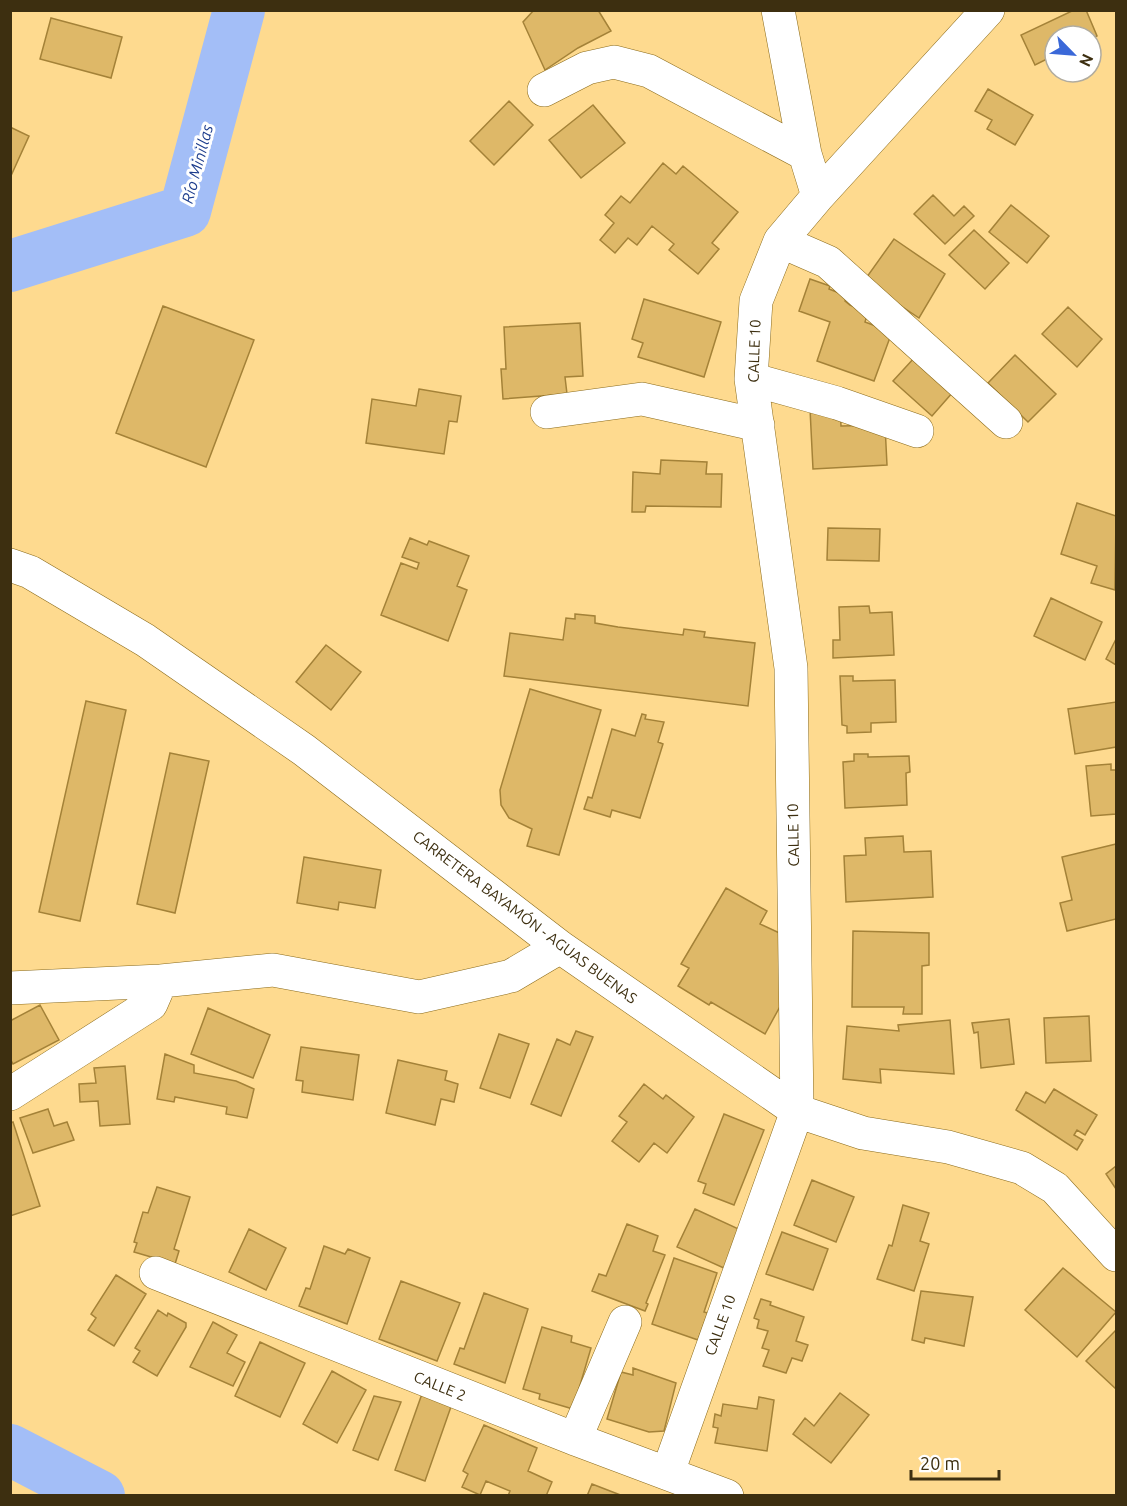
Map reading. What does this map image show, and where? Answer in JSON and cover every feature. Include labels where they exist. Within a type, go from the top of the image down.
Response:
[{"type":"street","points":[[778,10],[806,154],[818,196]]},
{"type":"street","name":"CALLE 10","points":[[668,1472],[797,1111],[791,668],[751,380],[756,301],[780,242],[818,196],[988,10]]},
{"type":"street","points":[[544,90],[587,68],[614,62],[649,71],[806,154]]},
{"type":"street","points":[[780,242],[828,262],[1006,422]]},
{"type":"street","points":[[751,380],[837,403],[917,431]]},
{"type":"street","points":[[547,412],[642,399],[758,426]]},
{"type":"street","name":"CARRETERA BAYAMÓN - AGUAS BUENAS","points":[[10,565],[30,572],[145,640],[304,750],[560,947],[797,1111],[863,1133],[948,1147],[1022,1168],[1055,1188],[1088,1221],[1116,1255]]},
{"type":"street","points":[[10,988],[161,981],[273,970],[419,997],[511,976],[560,947]]},
{"type":"street","points":[[10,1095],[151,1004],[161,981]]},
{"type":"street","name":"CALLE 2","points":[[156,1273],[575,1439],[668,1472],[726,1496]]},
{"type":"street","points":[[575,1439],[625,1322]]},
{"type":"building","points":[[534,10],[598,10],[611,31],[578,48],[545,70],[523,22]]},
{"type":"building","points":[[1074,10],[1086,10],[1092,24],[1044,24]]},
{"type":"building","points":[[51,18],[122,37],[111,78],[40,59]]},
{"type":"building","points":[[1043,25],[1043,61],[1035,65],[1021,35]]},
{"type":"building","points":[[988,89],[1033,115],[1015,145],[987,129],[992,120],[975,111]]},
{"type":"building","points":[[509,101],[533,125],[494,165],[470,141]]},
{"type":"building","points":[[593,105],[625,143],[581,178],[549,140]]},
{"type":"building","points":[[10,127],[29,136],[10,178]]},
{"type":"building","points":[[663,163],[676,174],[683,166],[738,212],[712,243],[719,249],[698,274],[669,250],[674,244],[652,226],[637,245],[628,238],[615,253],[600,240],[614,223],[605,215],[621,196],[630,203]]},
{"type":"building","points":[[933,195],[954,216],[964,206],[974,216],[945,244],[914,214]]},
{"type":"building","points":[[1011,205],[1049,236],[1027,263],[989,232]]},
{"type":"building","points":[[974,230],[1009,263],[985,289],[949,255]]},
{"type":"building","points":[[894,239],[945,274],[919,318],[864,281]]},
{"type":"building","points":[[810,279],[830,286],[829,289],[847,296],[845,301],[850,305],[868,312],[865,322],[892,332],[874,381],[817,361],[830,322],[799,311]]},
{"type":"building","points":[[644,299],[721,322],[704,377],[638,357],[643,343],[632,339]]},
{"type":"building","points":[[163,306],[254,340],[206,467],[116,433]]},
{"type":"building","points":[[1068,307],[1102,339],[1077,367],[1042,334]]},
{"type":"building","points":[[580,323],[583,376],[565,377],[567,394],[503,399],[501,369],[506,369],[504,327]]},
{"type":"building","points":[[1015,355],[1056,394],[1028,422],[988,383]]},
{"type":"building","points":[[915,357],[953,392],[932,416],[893,381]]},
{"type":"building","points":[[419,389],[461,396],[457,422],[449,421],[444,454],[366,443],[372,399],[416,406]]},
{"type":"building","points":[[840,407],[841,426],[885,425],[887,465],[813,469],[810,409]]},
{"type":"building","points":[[661,460],[707,462],[706,474],[722,474],[721,507],[646,506],[645,512],[632,512],[633,472],[660,474]]},
{"type":"building","points":[[1077,503],[1116,516],[1115,590],[1091,583],[1097,566],[1061,554]]},
{"type":"building","points":[[828,528],[880,529],[879,561],[827,560]]},
{"type":"building","points":[[410,538],[427,545],[429,541],[469,556],[457,586],[467,590],[448,641],[381,615],[401,563],[417,569],[419,563],[402,557]]},
{"type":"building","points":[[1051,598],[1102,622],[1085,660],[1034,636]]},
{"type":"building","points":[[869,606],[870,613],[892,612],[894,655],[833,658],[833,640],[840,640],[839,607]]},
{"type":"building","points":[[575,614],[595,616],[595,623],[618,627],[683,635],[684,629],[705,632],[704,637],[755,643],[748,706],[504,676],[510,633],[563,640],[566,618],[575,619]]},
{"type":"building","points":[[1116,639],[1116,665],[1106,659]]},
{"type":"building","points":[[326,645],[361,672],[331,710],[296,682]]},
{"type":"building","points":[[840,676],[853,676],[853,681],[895,680],[896,722],[871,723],[871,732],[847,733],[847,726],[842,725]]},
{"type":"building","points":[[530,689],[601,710],[559,855],[527,846],[532,829],[509,818],[501,805],[500,790]]},
{"type":"building","points":[[86,701],[126,710],[80,921],[39,912]]},
{"type":"building","points":[[1116,702],[1116,747],[1075,754],[1068,709]]},
{"type":"building","points":[[642,714],[646,715],[645,719],[664,722],[658,742],[663,744],[640,818],[612,810],[610,817],[584,809],[588,797],[592,798],[612,729],[635,736]]},
{"type":"building","points":[[170,753],[209,761],[175,913],[137,904]]},
{"type":"building","points":[[854,754],[868,754],[868,757],[909,756],[910,772],[906,773],[907,805],[845,808],[843,762],[854,761]]},
{"type":"building","points":[[1111,764],[1111,770],[1116,770],[1116,814],[1091,816],[1086,766]]},
{"type":"building","points":[[903,836],[904,852],[931,851],[933,897],[846,902],[844,856],[866,855],[865,838]]},
{"type":"building","points":[[1116,844],[1116,919],[1067,931],[1060,903],[1072,900],[1062,857]]},
{"type":"building","points":[[304,857],[381,870],[375,908],[339,902],[338,910],[297,903]]},
{"type":"building","points":[[726,888],[767,911],[760,924],[786,936],[783,1001],[765,1034],[711,1002],[709,1005],[678,986],[689,968],[681,964]]},
{"type":"building","points":[[853,931],[929,933],[929,965],[922,966],[922,1014],[903,1014],[904,1007],[852,1007]]},
{"type":"building","points":[[40,1005],[59,1040],[13,1064],[10,1059],[10,1021]]},
{"type":"building","points":[[208,1008],[270,1035],[253,1078],[191,1054]]},
{"type":"building","points":[[1089,1016],[1091,1061],[1046,1063],[1044,1018]]},
{"type":"building","points":[[1009,1019],[1014,1064],[981,1068],[978,1032],[974,1033],[972,1023]]},
{"type":"building","points":[[950,1020],[954,1074],[880,1069],[881,1083],[843,1079],[847,1026],[899,1031],[898,1025]]},
{"type":"building","points":[[576,1031],[593,1037],[561,1116],[531,1104],[557,1039],[570,1045]]},
{"type":"building","points":[[499,1034],[529,1044],[510,1098],[480,1088]]},
{"type":"building","points":[[301,1047],[359,1055],[353,1100],[302,1092],[303,1081],[296,1080]]},
{"type":"building","points":[[165,1054],[194,1065],[194,1073],[236,1081],[254,1089],[247,1118],[226,1114],[227,1107],[175,1097],[174,1102],[157,1099]]},
{"type":"building","points":[[398,1060],[447,1071],[445,1080],[458,1084],[454,1102],[441,1099],[435,1125],[386,1113]]},
{"type":"building","points":[[125,1066],[130,1124],[100,1126],[98,1101],[80,1102],[79,1084],[96,1083],[94,1068]]},
{"type":"building","points":[[644,1084],[663,1099],[666,1095],[694,1117],[667,1153],[654,1143],[639,1162],[612,1141],[627,1122],[619,1116]]},
{"type":"building","points":[[1054,1089],[1097,1115],[1085,1135],[1077,1130],[1074,1135],[1083,1140],[1077,1150],[1016,1110],[1026,1092],[1045,1103]]},
{"type":"building","points":[[48,1109],[54,1126],[67,1122],[74,1140],[33,1153],[20,1118]]},
{"type":"building","points":[[724,1114],[764,1130],[734,1205],[703,1193],[706,1184],[698,1181]]},
{"type":"building","points":[[13,1122],[40,1206],[10,1216],[10,1123]]},
{"type":"building","points":[[1116,1166],[1116,1189],[1106,1174]]},
{"type":"building","points":[[812,1180],[854,1197],[836,1242],[794,1225]]},
{"type":"building","points":[[157,1187],[190,1197],[174,1249],[179,1251],[175,1264],[134,1252],[137,1243],[134,1242],[143,1212],[148,1213]]},
{"type":"building","points":[[903,1205],[929,1213],[920,1241],[929,1244],[914,1291],[877,1279],[889,1245],[892,1246]]},
{"type":"building","points":[[695,1209],[743,1231],[726,1269],[677,1247]]},
{"type":"building","points":[[627,1224],[658,1236],[653,1251],[665,1255],[645,1311],[592,1291],[599,1274],[606,1276]]},
{"type":"building","points":[[249,1229],[286,1248],[266,1290],[229,1272]]},
{"type":"building","points":[[782,1232],[828,1249],[813,1290],[766,1274]]},
{"type":"building","points":[[324,1246],[345,1254],[348,1249],[370,1258],[347,1324],[299,1306],[306,1288],[310,1289]]},
{"type":"building","points":[[674,1258],[717,1273],[704,1312],[708,1313],[698,1340],[652,1324]]},
{"type":"building","points":[[1063,1268],[1116,1312],[1077,1357],[1025,1310]]},
{"type":"building","points":[[116,1275],[146,1294],[114,1346],[88,1330],[96,1318],[91,1314]]},
{"type":"building","points":[[401,1281],[460,1303],[437,1361],[379,1339]]},
{"type":"building","points":[[921,1291],[973,1297],[964,1346],[925,1338],[924,1343],[912,1340]]},
{"type":"building","points":[[484,1293],[528,1309],[505,1383],[454,1364],[460,1348],[464,1349]]},
{"type":"building","points":[[761,1299],[771,1302],[770,1305],[804,1317],[796,1341],[808,1345],[802,1361],[792,1358],[786,1373],[763,1366],[769,1350],[762,1348],[768,1331],[757,1328],[759,1320],[754,1318]]},
{"type":"building","points":[[158,1310],[186,1323],[186,1327],[157,1376],[133,1362],[140,1351],[135,1348]]},
{"type":"building","points":[[213,1322],[237,1335],[227,1353],[245,1362],[233,1386],[190,1367]]},
{"type":"building","points":[[542,1327],[572,1336],[571,1342],[591,1348],[573,1409],[539,1399],[540,1394],[523,1389]]},
{"type":"building","points":[[1116,1332],[1116,1389],[1086,1361]]},
{"type":"building","points":[[260,1342],[305,1363],[280,1417],[235,1396]]},
{"type":"building","points":[[633,1368],[676,1383],[664,1431],[649,1432],[607,1419],[621,1372],[633,1375]]},
{"type":"building","points":[[332,1371],[366,1390],[337,1443],[303,1424]]},
{"type":"building","points":[[423,1391],[453,1401],[425,1481],[395,1470]]},
{"type":"building","points":[[840,1393],[869,1415],[831,1463],[793,1434],[805,1418],[814,1426]]},
{"type":"building","points":[[374,1396],[401,1402],[378,1460],[353,1450]]},
{"type":"building","points":[[759,1397],[774,1400],[767,1451],[715,1443],[718,1428],[713,1427],[715,1414],[721,1416],[723,1404],[757,1409]]},
{"type":"building","points":[[484,1425],[537,1448],[528,1471],[552,1482],[546,1496],[508,1496],[510,1491],[486,1481],[480,1495],[462,1487],[468,1474],[463,1471]]},
{"type":"building","points":[[592,1484],[623,1496],[587,1496]]},
{"type":"waterway","name":"Río Minillas","points":[[10,266],[185,211],[239,10]]},
{"type":"waterway","points":[[10,1450],[99,1496]]}]
